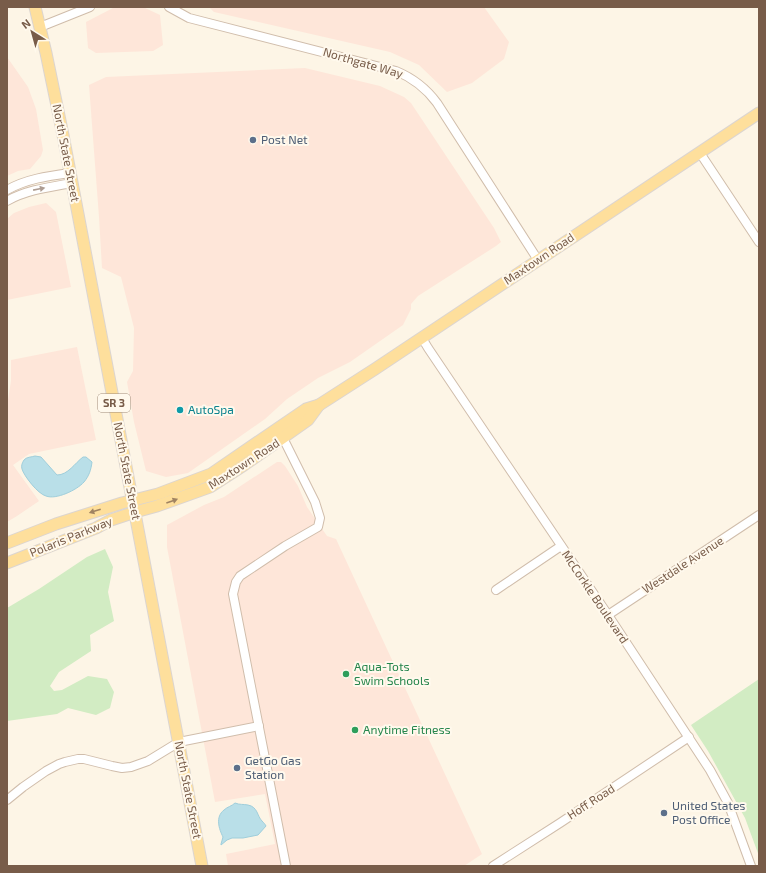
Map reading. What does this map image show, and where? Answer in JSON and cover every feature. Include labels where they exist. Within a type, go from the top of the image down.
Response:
[{"type":"main road","name":"North State Street","points":[[35,7],[71,178],[202,866]]},
{"type":"main road","name":"Maxtown Road","points":[[133,500],[158,494],[211,474],[306,409],[319,405],[422,338],[759,113]]},
{"type":"main road","name":"Maxtown Road","points":[[135,512],[157,506],[210,487],[244,466],[308,420],[319,405]]},
{"type":"main road","points":[[244,466],[246,459],[278,433],[281,426]]},
{"type":"main road","name":"Polaris Parkway","points":[[7,543],[56,524],[133,500]]},
{"type":"main road","name":"Polaris Parkway","points":[[7,563],[96,528],[111,520],[135,512]]},
{"type":"street","points":[[40,27],[90,7]]},
{"type":"street","name":"Northgate Way","points":[[169,7],[189,18],[396,71],[416,81],[437,103],[538,260]]},
{"type":"street","points":[[700,153],[759,242]]},
{"type":"street","points":[[7,190],[29,180],[71,178]]},
{"type":"street","points":[[7,200],[12,197],[71,178]]},
{"type":"street","name":"McCorkle Boulevard","points":[[422,338],[710,770],[728,803],[751,866]]},
{"type":"street","points":[[283,438],[315,502],[320,518],[318,527],[285,546],[240,576],[236,582],[234,594],[286,866]]},
{"type":"street","name":"Westdale Avenue","points":[[608,615],[759,515]]},
{"type":"street","points":[[496,590],[561,546]]},
{"type":"street","points":[[7,800],[46,771],[65,762],[84,759],[122,768],[131,767],[148,761],[179,742],[259,726]]},
{"type":"street","name":"Hoff Road","points":[[493,866],[505,862],[560,823],[689,738]]},
{"type":"shaded area","points":[[143,7],[160,15],[163,45],[153,51],[96,53],[88,48],[86,22],[113,8]]},
{"type":"shaded area","points":[[209,7],[484,7],[509,42],[504,59],[472,83],[447,92],[419,65],[390,52],[214,12]]},
{"type":"shaded area","points":[[7,57],[28,87],[36,109],[43,150],[41,156],[30,169],[18,171],[7,176]]},
{"type":"shaded area","points":[[305,68],[380,86],[404,97],[411,103],[494,228],[501,242],[418,296],[411,304],[411,309],[403,325],[350,362],[318,378],[287,399],[265,419],[188,473],[166,477],[146,471],[134,422],[127,382],[133,371],[134,328],[121,277],[102,268],[89,85],[106,77]]},
{"type":"shaded area","points":[[46,203],[56,212],[71,287],[7,300],[7,219],[14,213],[29,207]]},
{"type":"shaded area","points":[[77,347],[96,440],[29,454],[13,465],[39,501],[7,522],[7,406],[11,381],[11,360]]},
{"type":"shaded area","points":[[277,462],[281,462],[285,466],[298,486],[307,507],[327,536],[336,539],[482,854],[464,866],[228,866],[226,854],[275,844],[265,794],[215,802],[167,547],[167,525],[204,505],[224,497]]},
{"type":"green space","points":[[105,549],[113,567],[108,592],[114,621],[90,635],[91,651],[59,672],[50,686],[54,691],[62,690],[88,676],[107,679],[114,692],[110,708],[96,715],[68,708],[57,714],[7,721],[7,608],[87,557]]},
{"type":"green space","points":[[759,679],[759,856],[745,818],[708,751],[691,725]]},
{"type":"water","points":[[35,456],[41,457],[57,475],[68,471],[83,457],[86,457],[92,462],[88,475],[81,485],[66,494],[50,497],[43,495],[35,488],[23,472],[23,461]]},
{"type":"water","points":[[235,803],[248,805],[254,808],[266,826],[258,835],[243,838],[232,838],[221,845],[223,837],[219,827],[219,816],[225,809]]},
{"type":"place","name":"Post Net","points":[[253,140]]},
{"type":"place","name":"AutoSpa","points":[[180,410]]},
{"type":"place","name":"Aqua-Tots Swim Schools","points":[[346,674]]},
{"type":"place","name":"Anytime Fitness","points":[[355,730]]},
{"type":"place","name":"GetGo Gas Station","points":[[237,768]]},
{"type":"place","name":"United States Post Office","points":[[664,813]]}]
